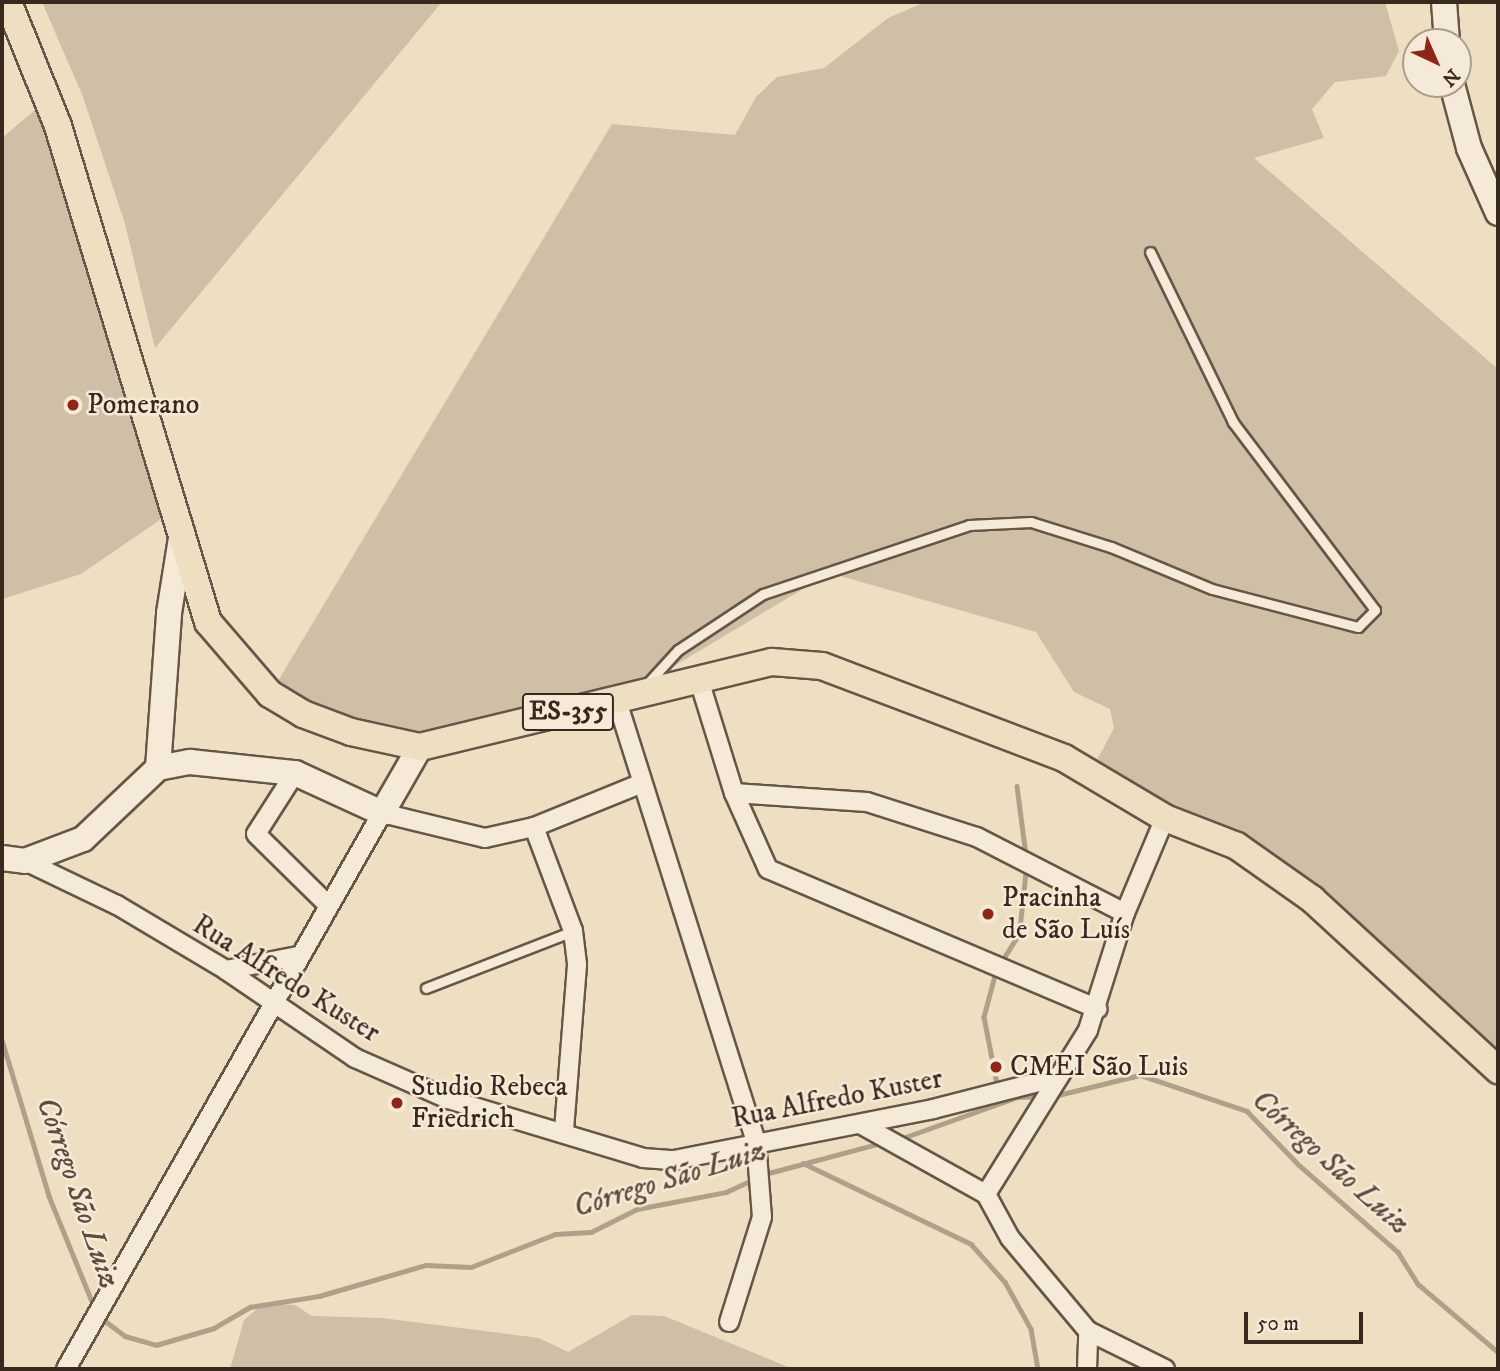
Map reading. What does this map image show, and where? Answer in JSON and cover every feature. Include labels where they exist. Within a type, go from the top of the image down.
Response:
[{"type":"main road","name":"ES-355","points":[[8,2],[58,126],[183,529],[208,622],[270,694],[303,714],[351,732],[420,747],[772,662],[822,666],[940,706],[1064,758],[1165,818],[1237,846],[1276,870],[1498,1070]]},
{"type":"street","points":[[1444,2],[1446,28]]},
{"type":"street","points":[[1456,98],[1469,148],[1498,212]]},
{"type":"street","points":[[158,768],[169,613],[183,529]]},
{"type":"street","points":[[699,680],[734,793],[763,862],[775,874],[1098,1009]]},
{"type":"street","points":[[626,699],[640,784],[757,1149],[763,1195],[760,1227],[729,1322]]},
{"type":"street","points":[[66,1369],[298,956],[420,747]]},
{"type":"street","points":[[14,859],[83,839],[158,768],[190,762],[295,773],[382,813],[485,838],[534,827],[640,784]]},
{"type":"street","points":[[295,773],[256,834],[328,905]]},
{"type":"street","points":[[734,793],[867,802],[977,838],[1125,913]]},
{"type":"street","points":[[986,1194],[1098,1009],[1125,913],[1165,818]]},
{"type":"street","points":[[534,827],[573,931],[574,1048],[564,1132]]},
{"type":"street","name":"Rua Alfredo Kuster","points":[[14,859],[117,905],[273,1000],[355,1058],[448,1099],[657,1160],[757,1149],[1058,1077]]},
{"type":"street","points":[[226,970],[298,956]]},
{"type":"street","points":[[860,1124],[986,1194],[1010,1238],[1088,1331],[1165,1369]]},
{"type":"street","points":[[1087,1369],[1088,1331]]},
{"type":"lane","points":[[626,699],[678,650],[763,594],[969,526],[1031,522],[1111,547],[1212,589],[1358,626],[1375,610],[1233,422],[1150,252]]},
{"type":"lane","points":[[426,988],[573,931]]},
{"type":"shaded area","points":[[42,2],[442,2],[155,348],[125,224],[83,97]]},
{"type":"shaded area","points":[[925,2],[1385,2],[1399,51],[1386,76],[1335,82],[1312,109],[1324,138],[1254,158],[1498,369],[1498,1052],[1423,986],[1096,762],[1114,728],[1110,709],[1074,692],[1036,632],[830,573],[674,666],[586,706],[462,738],[382,739],[275,686],[612,124],[735,135],[756,97],[777,77],[824,68],[888,18]]},
{"type":"shaded area","name":"Pomerano","points":[[57,91],[167,515],[81,574],[2,599],[2,138]]},
{"type":"shaded area","points":[[264,1303],[295,1305],[312,1316],[382,1318],[539,1338],[568,1352],[632,1315],[664,1316],[793,1369],[230,1369],[244,1320]]},
{"type":"waterway","points":[[1017,786],[1026,855]]},
{"type":"waterway","points":[[1000,964],[1019,934],[1026,867]]},
{"type":"waterway","points":[[996,972],[984,1017],[998,1089]]},
{"type":"waterway","name":"Córrego São Luiz","points":[[2,1040],[49,1196],[94,1306]]},
{"type":"waterway","name":"Córrego São Luiz","points":[[1054,1096],[1140,1075],[1247,1111],[1299,1165],[1398,1252],[1418,1284],[1498,1352]]},
{"type":"waterway","name":"Córrego São Luiz","points":[[900,1139],[1017,1097],[1041,1096]]},
{"type":"waterway","name":"Córrego São Luiz","points":[[765,1174],[881,1143]]},
{"type":"waterway","points":[[803,1163],[971,1244],[1005,1282],[1031,1329],[1038,1369]]},
{"type":"waterway","name":"Córrego São Luiz","points":[[100,1317],[125,1336],[156,1345],[214,1328],[250,1307],[319,1296],[426,1265],[471,1267],[555,1234],[591,1232],[637,1209],[726,1192],[754,1179]]},
{"type":"place","name":"Pomerano","points":[[73,405]]},
{"type":"place","name":"Pracinha de São Luís","points":[[988,914]]},
{"type":"place","name":"CMEI São Luis","points":[[996,1067]]},
{"type":"place","name":"Studio Rebeca Friedrich","points":[[397,1103]]}]
